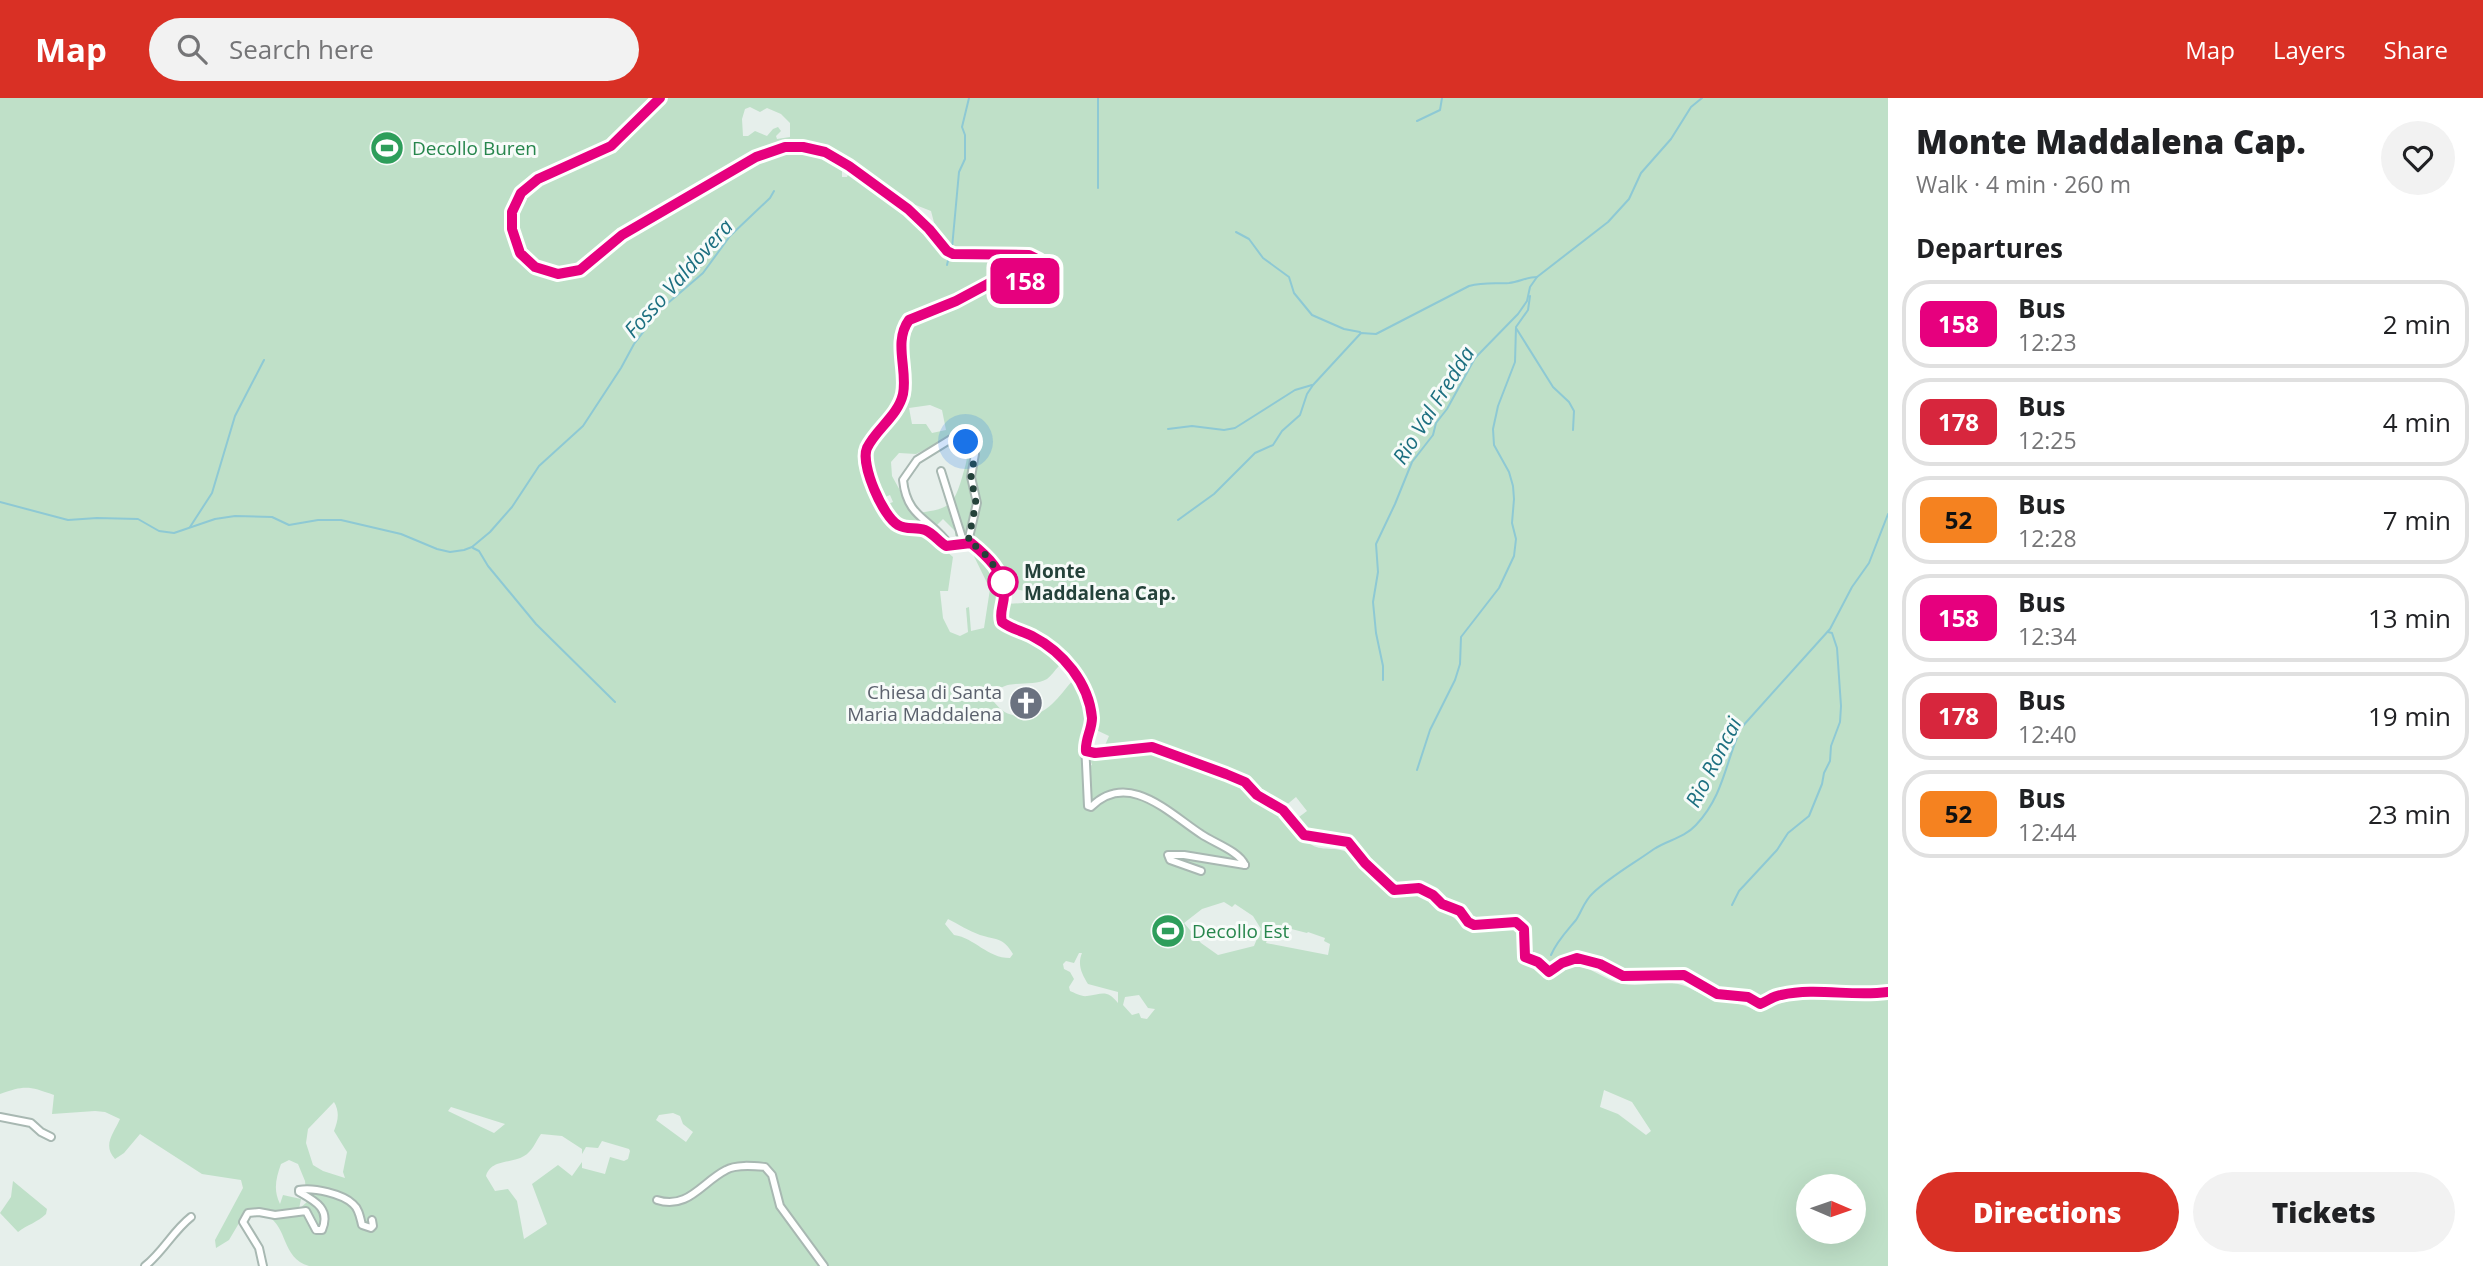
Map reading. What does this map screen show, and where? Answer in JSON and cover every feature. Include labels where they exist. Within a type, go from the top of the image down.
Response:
[{"type":"street","points":[[660,98],[611,146],[538,179],[521,193],[512,212],[512,229],[520,253],[535,267],[558,274],[580,270],[622,235],[756,157],[785,147],[803,147],[825,152],[849,166],[908,209],[947,251],[953,254],[1029,255],[1039,260],[1042,271],[1037,281],[999,278],[956,301],[917,315],[905,325],[901,347],[904,383],[901,400],[867,450],[866,467],[880,500],[894,523],[925,530],[944,545],[966,543]]},
{"type":"street","points":[[950,546],[911,508],[903,480],[917,460],[951,439],[966,442],[975,454],[971,477],[976,503],[966,543]]},
{"type":"street","points":[[941,471],[966,543],[988,558],[1003,584],[1004,597],[1000,618],[1002,622],[1035,637],[1060,657],[1082,682],[1092,719],[1085,743],[1088,807],[1115,792],[1143,796],[1164,807],[1244,862],[1242,866],[1209,858],[1173,854],[1167,856],[1200,871]]},
{"type":"street","points":[[1086,751],[1095,753],[1152,747],[1245,782],[1257,795],[1283,810],[1304,835],[1348,842],[1365,863],[1394,890],[1419,888],[1433,895],[1442,904],[1460,911],[1468,922],[1474,925],[1516,922],[1524,929],[1525,957],[1538,962],[1549,972],[1562,963],[1577,958],[1600,964],[1623,976],[1684,975],[1717,994],[1748,997],[1760,1004],[1781,995],[1819,991],[1853,995],[1888,992]]},
{"type":"street","points":[[0,1117],[31,1123],[51,1137]]},
{"type":"street","points":[[657,1200],[671,1203],[687,1199],[732,1167],[765,1167],[771,1174],[780,1206],[824,1266]]},
{"type":"street","points":[[263,1266],[259,1248],[243,1222],[244,1217],[248,1213],[275,1215],[306,1211],[316,1230],[321,1230],[325,1222],[320,1204],[299,1190],[320,1191],[347,1199],[356,1208],[362,1224],[371,1228],[372,1220]]},
{"type":"street","points":[[145,1266],[191,1217]]},
{"type":"green space","points":[[0,98],[656,98],[610,142],[584,157],[540,174],[516,195],[510,214],[510,234],[520,256],[528,264],[538,271],[560,277],[583,272],[636,231],[736,170],[774,152],[794,148],[816,152],[842,165],[842,177],[847,177],[850,170],[913,218],[946,253],[1025,256],[1034,260],[1039,270],[1032,279],[991,278],[954,300],[920,311],[904,321],[899,338],[900,396],[864,451],[864,470],[890,524],[900,529],[926,534],[953,557],[948,591],[940,591],[943,618],[950,632],[960,636],[968,632],[966,608],[969,607],[971,631],[984,628],[990,589],[970,544],[993,570],[1000,583],[999,618],[1054,654],[1081,683],[1091,719],[1088,732],[1080,739],[1084,746],[1087,767],[1092,765],[1090,759],[1096,756],[1140,750],[1170,755],[1219,774],[1265,799],[1312,845],[1342,850],[1352,855],[1395,894],[1428,898],[1474,930],[1503,926],[1520,929],[1520,958],[1543,975],[1554,977],[1567,967],[1579,966],[1623,984],[1677,984],[1714,999],[1755,1010],[1807,998],[1888,997],[1888,1266],[309,1266],[294,1256],[274,1221],[262,1214],[245,1213],[229,1240],[216,1248],[215,1240],[243,1188],[241,1180],[202,1174],[140,1134],[124,1153],[115,1159],[109,1144],[120,1119],[95,1111],[52,1114],[54,1095],[33,1088],[15,1089],[0,1094]],"holes":[[[1059,666],[1073,680],[1045,710],[1031,715],[1013,715],[1003,711],[994,702],[1000,688],[1040,682],[1047,679]],[[1224,902],[1232,907],[1235,904],[1253,916],[1261,929],[1254,946],[1218,955],[1201,943],[1184,923],[1202,909]],[[948,919],[1002,942],[1013,954],[1010,958],[994,955],[954,935],[945,924]],[[1272,924],[1325,938],[1324,941],[1330,944],[1328,955],[1266,943]],[[1079,953],[1082,953],[1080,965],[1088,984],[1118,992],[1118,1003],[1107,994],[1085,996],[1070,991],[1069,987],[1074,979],[1070,972],[1064,969],[1063,964],[1066,961],[1074,963]],[[1139,995],[1148,1008],[1155,1009],[1147,1019],[1141,1018],[1139,1013],[1132,1015],[1123,1005],[1125,997]],[[1604,1090],[1632,1102],[1651,1131],[1646,1135],[1618,1114],[1600,1107]],[[334,1102],[338,1116],[334,1131],[347,1152],[343,1172],[345,1178],[313,1165],[306,1143],[308,1129]],[[451,1107],[505,1124],[494,1133],[448,1111]],[[673,1113],[680,1116],[683,1124],[693,1132],[686,1142],[656,1120],[659,1115]],[[541,1134],[562,1136],[582,1149],[582,1154],[586,1147],[598,1148],[602,1141],[630,1151],[628,1159],[624,1161],[610,1157],[605,1174],[582,1168],[582,1162],[572,1176],[558,1165],[532,1184],[547,1224],[524,1239],[517,1201],[508,1189],[495,1191],[486,1176],[497,1164],[527,1154]],[[289,1160],[298,1164],[305,1181],[307,1202],[299,1209],[301,1199],[283,1195],[280,1204],[276,1184],[281,1164]]]},
{"type":"green space","points":[[664,98],[1888,98],[1888,988],[1853,991],[1801,987],[1761,995],[1725,992],[1687,970],[1624,969],[1598,957],[1576,953],[1553,965],[1529,953],[1525,927],[1518,919],[1474,922],[1463,909],[1445,901],[1429,887],[1411,884],[1400,887],[1389,884],[1349,838],[1320,835],[1301,826],[1295,820],[1307,811],[1296,797],[1284,807],[1249,782],[1165,748],[1133,746],[1103,750],[1109,736],[1092,728],[1088,695],[1075,670],[1066,660],[1007,623],[1003,617],[1005,604],[1023,603],[1024,591],[1007,587],[998,566],[972,538],[955,536],[955,531],[943,519],[931,531],[910,526],[894,518],[886,505],[893,502],[890,495],[883,498],[867,458],[875,439],[899,410],[904,342],[909,322],[957,304],[1002,279],[1036,283],[1043,265],[1041,259],[1031,253],[974,253],[970,248],[965,253],[950,250],[937,234],[931,211],[901,202],[838,155],[813,146],[781,146],[716,177],[618,234],[575,268],[550,270],[533,262],[518,242],[513,218],[522,195],[541,179],[605,152]],"holes":[[[750,107],[760,112],[767,108],[781,114],[790,123],[790,137],[777,139],[776,136],[781,131],[778,127],[767,136],[755,131],[743,136],[742,119],[745,109]],[[930,405],[942,410],[946,430],[932,433],[926,424],[912,424],[909,408]],[[954,440],[965,447],[967,460],[952,501],[942,508],[913,514],[892,476],[891,462],[899,453],[916,454],[934,445]]]},
{"type":"green space","points":[[13,1181],[47,1209],[43,1217],[18,1232],[0,1213],[11,1197]]},
{"type":"waterway","points":[[952,248],[959,172],[965,159],[965,135],[962,127],[969,98]]},
{"type":"waterway","points":[[1098,98],[1098,188]]},
{"type":"waterway","points":[[1417,121],[1440,110],[1442,98]]},
{"type":"waterway","name":"Rio Val Fredda","points":[[1383,680],[1373,602],[1378,572],[1376,544],[1412,462],[1433,435],[1436,423],[1447,409],[1475,358],[1518,314],[1537,277],[1608,222],[1629,199],[1641,173],[1671,139],[1691,107],[1702,98]]},
{"type":"waterway","name":"Fosso Valdovera","points":[[0,502],[68,520],[138,519],[159,531],[174,533],[215,519],[235,516],[272,517],[289,525],[318,520],[341,520],[401,534],[450,552],[472,547],[490,532],[512,507],[539,466],[583,426],[634,344],[661,309],[703,273],[730,236],[774,191]]},
{"type":"waterway","points":[[1236,232],[1249,239],[1263,258],[1289,277],[1294,293],[1312,315],[1344,329],[1360,332]]},
{"type":"waterway","points":[[947,265],[949,256]]},
{"type":"waterway","points":[[1178,520],[1214,494],[1255,453],[1273,445],[1282,431],[1300,415],[1313,385],[1361,333],[1376,334],[1469,286],[1509,283],[1537,277]]},
{"type":"waterway","points":[[1417,770],[1430,730],[1455,680],[1460,664],[1461,637],[1499,588],[1514,556],[1516,539],[1512,523],[1513,486],[1509,472],[1494,445],[1493,429],[1498,406],[1515,362],[1516,327],[1528,310],[1530,296]]},
{"type":"waterway","points":[[1516,328],[1553,387],[1569,402],[1574,411],[1573,430]]},
{"type":"waterway","points":[[190,527],[212,493],[235,416],[264,360]]},
{"type":"waterway","points":[[1168,429],[1192,426],[1224,430],[1235,428],[1295,390],[1312,385]]},
{"type":"waterway","name":"Rio Roncai","points":[[1551,955],[1593,893],[1654,849],[1686,833],[1705,814],[1713,802],[1741,728],[1830,629],[1852,587],[1869,563],[1888,514]]},
{"type":"waterway","points":[[473,548],[479,551],[488,566],[536,624],[615,702]]},
{"type":"waterway","points":[[1732,905],[1739,891],[1777,850],[1788,833],[1809,816],[1822,784],[1840,722],[1841,706],[1837,648],[1832,633],[1828,632]]},
{"type":"bus line","name":"158","points":[[660,98],[611,146],[538,179],[521,193],[512,212],[512,229],[520,253],[535,267],[558,274],[580,270],[622,235],[756,157],[785,147],[803,147],[825,152],[849,166],[908,209],[947,251],[953,254],[1029,255],[1039,260],[1042,271],[1037,281],[999,278],[956,301],[909,320],[905,325],[901,347],[904,391],[891,417],[873,439],[865,461],[880,500],[894,523],[925,530],[946,546],[971,543],[995,567],[1005,590],[1000,618],[1003,624],[1035,637],[1060,657],[1082,682],[1092,719],[1085,743],[1086,751],[1095,753],[1152,747],[1245,782],[1257,795],[1283,810],[1304,835],[1348,842],[1365,863],[1380,874],[1394,890],[1419,888],[1439,899],[1442,904],[1460,911],[1468,922],[1474,925],[1516,922],[1524,929],[1525,957],[1538,962],[1549,972],[1562,963],[1577,958],[1600,964],[1616,975],[1684,975],[1717,994],[1748,997],[1760,1004],[1781,995],[1819,991],[1853,995],[1888,992]]},
{"type":"place","name":"Decollo Buren","points":[[387,148]]},
{"type":"place","name":"Monte Maddalena Cap.","points":[[1003,582]]},
{"type":"place","name":"Chiesa di Santa Maria Maddalena","points":[[1026,703]]},
{"type":"place","name":"Decollo Est","points":[[1168,931]]},
{"type":"route","points":[[966,442],[975,454],[971,477],[976,503],[968,542],[988,558],[1003,582]]}]
